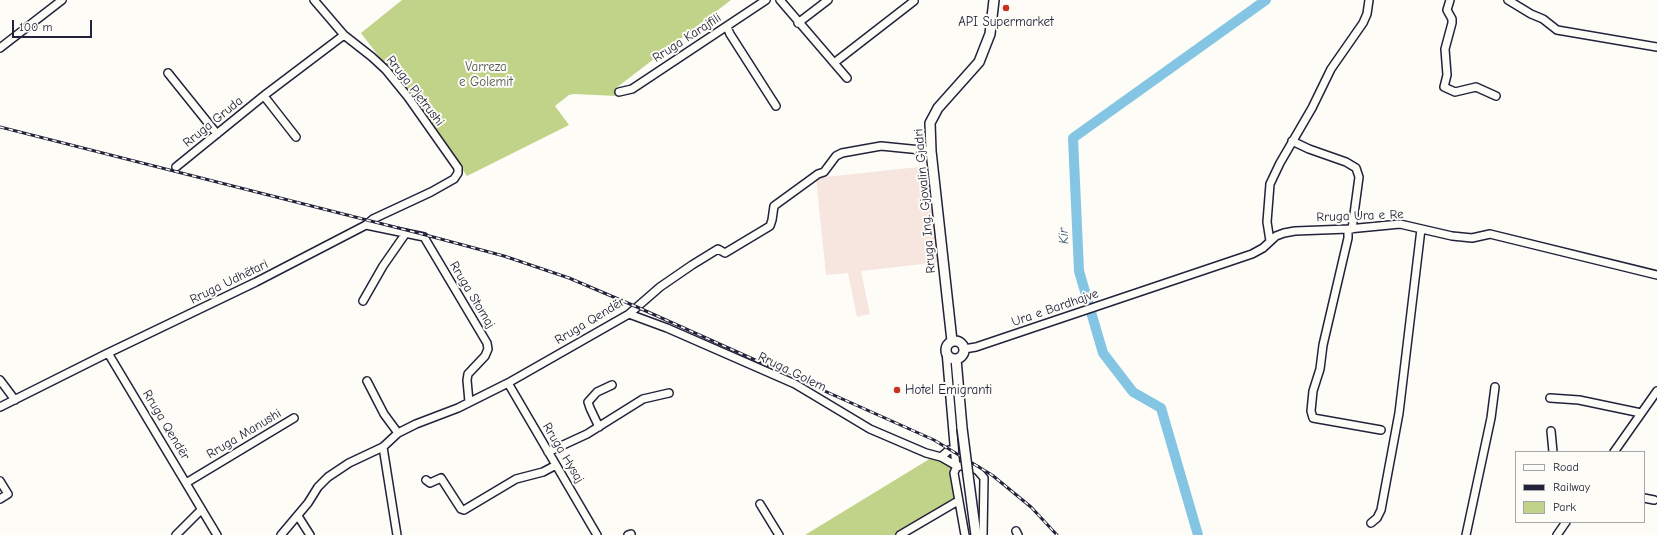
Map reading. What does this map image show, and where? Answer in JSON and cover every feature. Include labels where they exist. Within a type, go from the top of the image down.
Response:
[{"type":"main road","name":"Rruga Ing. Gjovalin Gjadri","points":[[952,341],[931,151],[930,123],[933,116],[946,98],[979,62],[990,34],[993,3]]},
{"type":"main road","points":[[952,341],[959,341],[964,346],[964,349],[961,357],[956,359],[951,358],[946,351],[949,343],[952,341]]},
{"type":"main road","points":[[956,359],[962,428],[976,535]]},
{"type":"street","points":[[0,48],[62,0]]},
{"type":"street","name":"Rruga Pjetrushi","points":[[314,0],[344,35],[386,70],[460,167]]},
{"type":"street","name":"Rruga Karajfili","points":[[619,92],[632,89],[766,0]]},
{"type":"street","points":[[780,0],[798,23],[847,78]]},
{"type":"street","points":[[798,23],[828,0]]},
{"type":"street","points":[[1270,242],[1267,222],[1270,184],[1292,141],[1312,108],[1331,69],[1363,23],[1367,14],[1368,0]]},
{"type":"street","points":[[1450,0],[1447,10],[1452,19],[1452,23],[1444,49],[1447,75],[1444,86],[1455,92],[1476,87],[1496,96]]},
{"type":"street","points":[[1508,0],[1531,14],[1544,19],[1557,30],[1657,47]]},
{"type":"street","points":[[834,63],[914,1]]},
{"type":"street","points":[[727,27],[776,106]]},
{"type":"street","name":"Rruga Gruda","points":[[176,167],[264,96],[344,35]]},
{"type":"street","points":[[168,73],[217,134]]},
{"type":"street","points":[[264,96],[296,137]]},
{"type":"street","points":[[1292,141],[1346,162],[1356,168],[1359,177],[1350,229],[1323,345],[1320,369],[1313,390],[1311,411],[1312,418],[1381,430]]},
{"type":"street","name":"Rruga Qendër","points":[[281,535],[298,516],[318,487],[328,477],[349,463],[383,447],[398,433],[508,383],[629,314],[660,287],[718,249],[725,253],[770,226],[774,206],[818,174],[824,172],[836,156],[842,153],[881,146],[931,151]]},
{"type":"street","name":"Rruga Udhëtari","points":[[0,407],[256,282],[366,225],[373,219],[448,183],[456,176],[460,167]]},
{"type":"street","name":"Rruga Ura e Re","points":[[1143,291],[1252,254],[1284,233],[1400,224],[1452,236],[1472,238],[1490,234],[1657,274]]},
{"type":"street","name":"Rruga Stomaj","points":[[366,225],[424,237],[487,343],[488,349],[485,356],[468,374],[467,380],[469,402]]},
{"type":"street","points":[[1371,524],[1377,518],[1381,510],[1398,413],[1421,229]]},
{"type":"street","points":[[363,301],[383,266],[406,233]]},
{"type":"street","name":"Ura e Bardhajve","points":[[964,349],[976,347],[1143,291]]},
{"type":"street","name":"Rruga Golem","points":[[629,314],[667,328],[795,384],[870,429],[926,453],[941,457],[956,467]]},
{"type":"street","points":[[946,351],[956,467],[954,473],[965,535]]},
{"type":"street","name":"Rruga Qendër","points":[[108,353],[217,535]]},
{"type":"street","points":[[0,380],[15,400]]},
{"type":"street","points":[[367,381],[384,414],[398,433]]},
{"type":"street","name":"Rruga Hysaj","points":[[508,383],[598,535]]},
{"type":"street","points":[[599,427],[588,402],[598,392],[612,385]]},
{"type":"street","points":[[1466,535],[1491,418],[1495,388]]},
{"type":"street","points":[[1615,451],[1657,391]]},
{"type":"street","points":[[548,452],[578,439],[643,399],[669,393]]},
{"type":"street","points":[[1550,398],[1579,400],[1641,413]]},
{"type":"street","name":"Rruga Manushi","points":[[186,483],[294,418]]},
{"type":"street","points":[[1551,431],[1553,451]]},
{"type":"street","points":[[383,447],[398,535]]},
{"type":"street","points":[[941,457],[950,450],[954,451]]},
{"type":"street","points":[[426,480],[430,483],[441,478],[461,509],[464,510],[516,479],[543,472],[556,465]]},
{"type":"street","points":[[956,467],[968,466],[977,470],[984,478],[983,535]]},
{"type":"street","points":[[0,481],[8,494],[0,499]]},
{"type":"street","points":[[1645,498],[1654,500]]},
{"type":"street","points":[[900,535],[958,501]]},
{"type":"street","points":[[760,504],[779,535]]},
{"type":"street","points":[[176,535],[201,510]]},
{"type":"street","points":[[298,516],[310,535]]},
{"type":"street","points":[[1557,535],[1565,523]]},
{"type":"shaded area","points":[[928,166],[932,194],[930,195],[932,199],[940,262],[861,271],[870,314],[857,317],[848,273],[826,275],[816,178]]},
{"type":"green space","name":"Varreza e Golemit","points":[[402,0],[731,0],[616,88],[620,94],[617,96],[569,95],[555,106],[569,125],[467,176],[361,33]]},
{"type":"green space","points":[[953,453],[955,496],[953,499],[895,535],[805,535],[936,455]]},
{"type":"waterway","name":"Kir","points":[[1198,535],[1161,408],[1133,392],[1103,353],[1079,271],[1073,138],[1266,0]]},
{"type":"railway","points":[[0,127],[422,234],[504,256],[569,278],[934,440],[992,475],[1031,507],[1057,535]]},
{"type":"place","name":"API Supermarket","points":[[1006,8]]},
{"type":"place","name":"Hotel Emigranti","points":[[897,390]]}]
